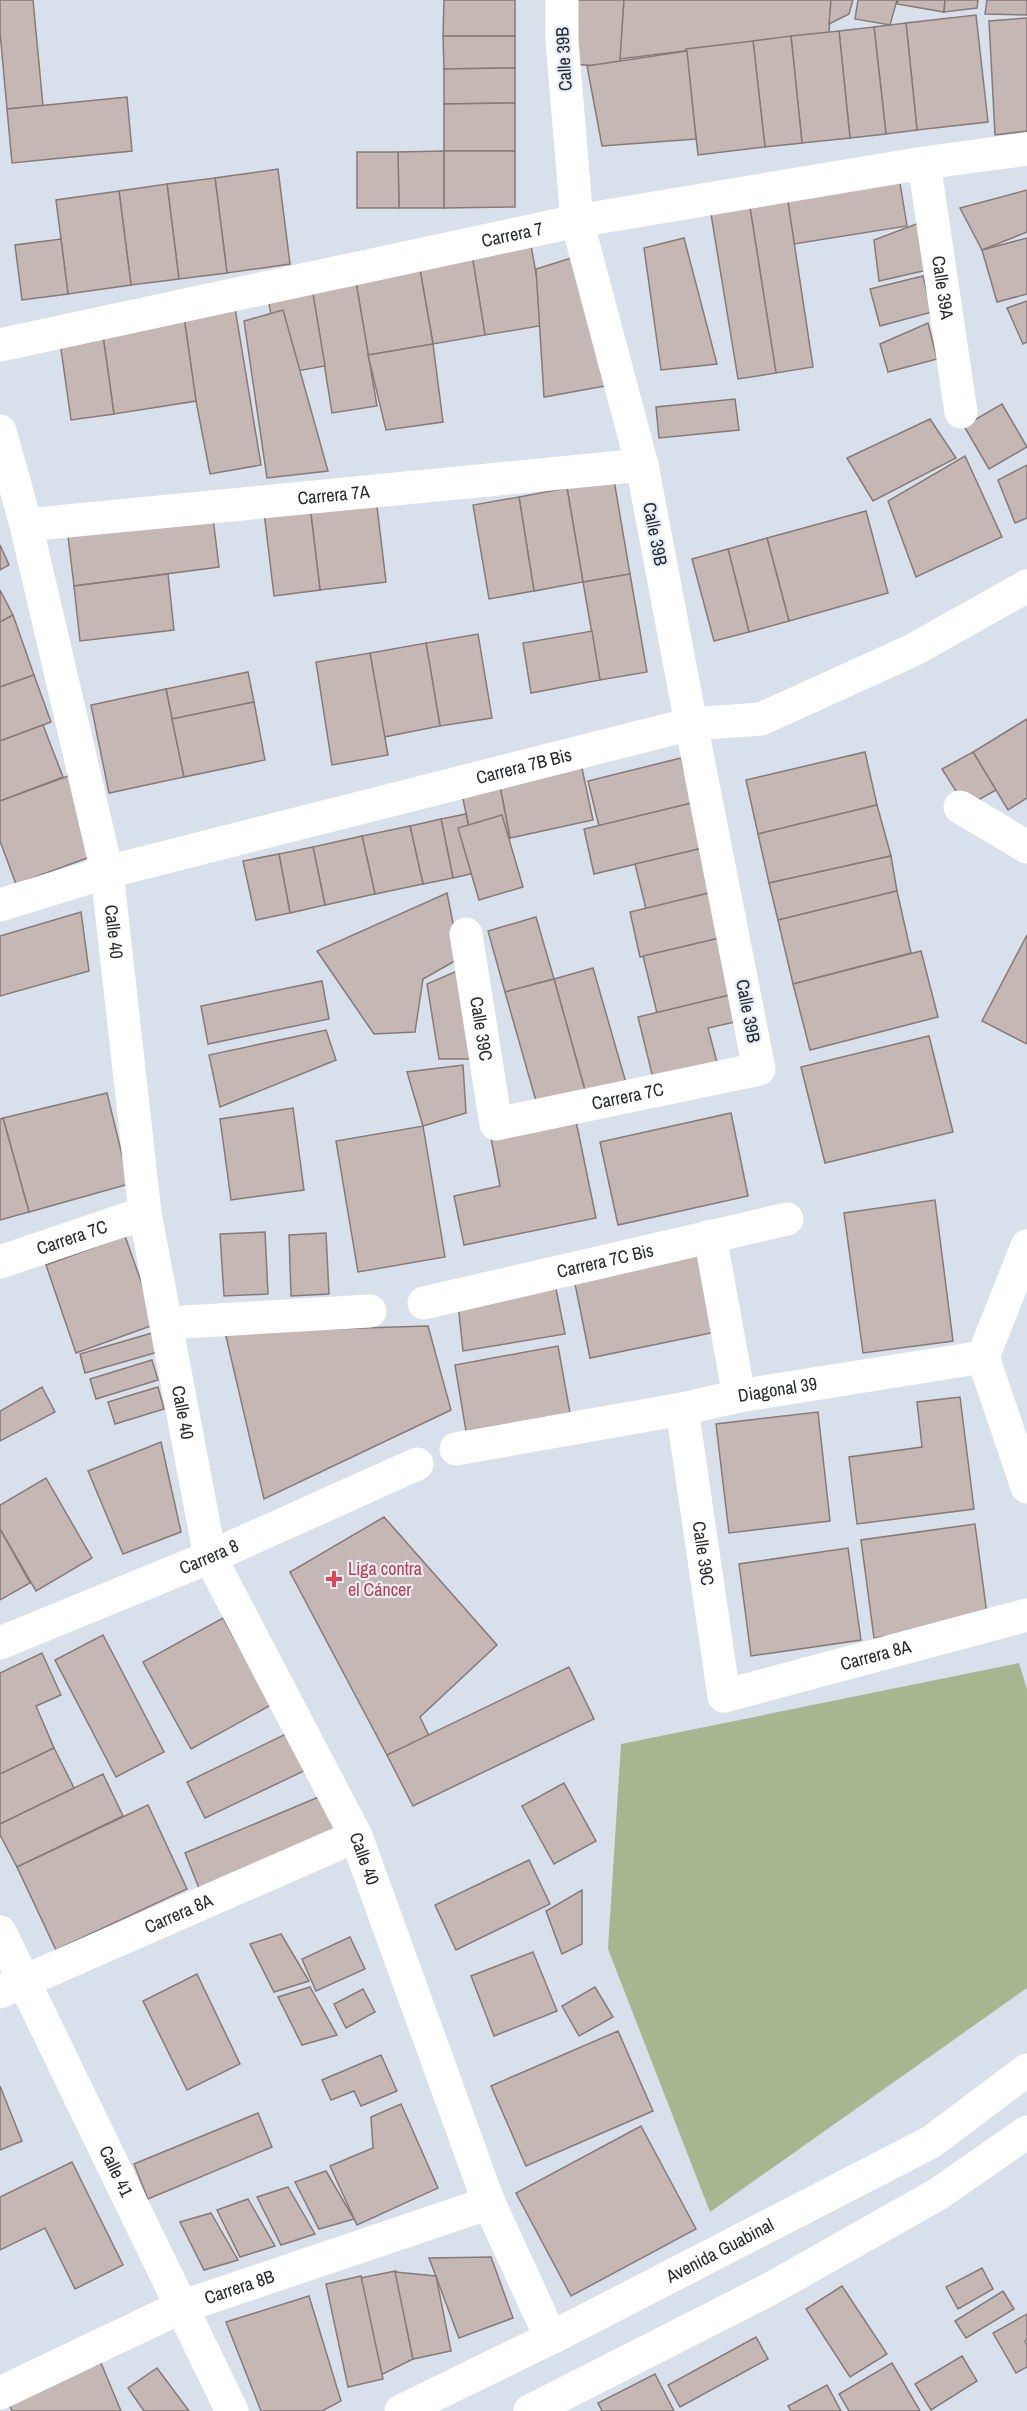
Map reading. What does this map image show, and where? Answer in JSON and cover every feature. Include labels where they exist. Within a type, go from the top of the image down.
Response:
[{"type":"street","name":"Calle 39B","points":[[562,0],[562,41],[577,221],[642,465],[759,1069]]},
{"type":"street","name":"Carrera 7","points":[[0,345],[577,221],[924,163],[1027,149]]},
{"type":"street","name":"Calle 39A","points":[[924,163],[961,412]]},
{"type":"street","name":"Calle 40","points":[[0,430],[26,525],[107,872],[145,1213],[210,1557],[356,1836],[489,2203],[551,2338]]},
{"type":"street","name":"Carrera 7A","points":[[26,525],[642,465]]},
{"type":"street","name":"Carrera 7B Bis","points":[[0,905],[107,872],[691,724],[761,719],[913,650],[1027,585]]},
{"type":"street","points":[[960,807],[1027,847]]},
{"type":"street","name":"Calle 39C","points":[[466,934],[496,1124]]},
{"type":"street","name":"Carrera 7C","points":[[496,1124],[759,1069]]},
{"type":"street","name":"Carrera 7C","points":[[0,1262],[145,1213]]},
{"type":"street","name":"Carrera 7C Bis","points":[[424,1303],[787,1219]]},
{"type":"street","points":[[710,1236],[739,1396]]},
{"type":"street","points":[[1027,1246],[983,1357],[1027,1486]]},
{"type":"street","points":[[166,1323],[370,1311]]},
{"type":"street","name":"Diagonal 39","points":[[456,1449],[682,1409],[739,1396],[983,1357]]},
{"type":"street","name":"Calle 39C","points":[[682,1409],[724,1696]]},
{"type":"street","name":"Carrera 8","points":[[0,1643],[210,1557],[417,1464]]},
{"type":"street","name":"Carrera 8A","points":[[724,1696],[1027,1615]]},
{"type":"street","name":"Carrera 8A","points":[[11,1987],[356,1836]]},
{"type":"street","name":"Calle 41","points":[[0,1932],[11,1987],[181,2307],[232,2411]]},
{"type":"street","name":"Avenida Guabinal","points":[[401,2411],[551,2338],[931,2142],[1027,2070]]},
{"type":"street","points":[[530,2411],[768,2290],[938,2194],[1027,2132]]},
{"type":"street","name":"Carrera 8B","points":[[0,2393],[181,2307],[489,2203]]},
{"type":"green space","points":[[1019,1663],[1027,1689],[1027,1988],[710,2212],[608,1949],[621,1744]]},
{"type":"building","points":[[0,0],[33,0],[43,106],[7,109],[0,32]]},
{"type":"building","points":[[444,0],[515,0],[515,36],[443,36]]},
{"type":"building","points":[[572,0],[624,0],[620,67],[567,64]]},
{"type":"building","points":[[624,0],[831,0],[829,33],[620,59]]},
{"type":"building","points":[[831,0],[853,0],[849,14],[829,24]]},
{"type":"building","points":[[858,0],[897,0],[890,25],[855,19]]},
{"type":"building","points":[[898,0],[945,0],[944,12],[897,4]]},
{"type":"building","points":[[945,0],[978,0],[977,8],[944,12]]},
{"type":"building","points":[[987,0],[1027,0],[1027,15],[985,14]]},
{"type":"building","points":[[976,15],[988,122],[917,130],[906,23]]},
{"type":"building","points":[[1027,18],[1027,131],[995,135],[989,21]]},
{"type":"building","points":[[906,23],[917,130],[886,134],[874,27]]},
{"type":"building","points":[[874,27],[886,134],[850,138],[839,31]]},
{"type":"building","points":[[839,31],[850,138],[802,143],[791,36]]},
{"type":"building","points":[[443,36],[515,36],[515,68],[444,69]]},
{"type":"building","points":[[791,36],[802,143],[765,147],[753,41]]},
{"type":"building","points":[[753,41],[765,147],[698,155],[686,49]]},
{"type":"building","points":[[687,51],[696,139],[602,146],[587,66]]},
{"type":"building","points":[[515,68],[515,103],[444,104],[444,69]]},
{"type":"building","points":[[127,97],[132,151],[12,163],[7,109]]},
{"type":"building","points":[[515,103],[515,151],[444,151],[444,104]]},
{"type":"building","points":[[444,151],[444,208],[399,208],[398,152]]},
{"type":"building","points":[[444,151],[515,151],[515,207],[444,208]]},
{"type":"building","points":[[357,152],[398,152],[399,208],[357,208]]},
{"type":"building","points":[[278,169],[290,264],[227,273],[215,178]]},
{"type":"building","points":[[898,171],[907,226],[794,244],[786,189]]},
{"type":"building","points":[[215,178],[227,273],[179,279],[167,184]]},
{"type":"building","points":[[167,184],[179,279],[131,285],[119,191]]},
{"type":"building","points":[[786,189],[813,367],[776,373],[748,195]]},
{"type":"building","points":[[1027,190],[1027,232],[982,250],[960,208]]},
{"type":"building","points":[[119,191],[131,285],[68,294],[56,200]]},
{"type":"building","points":[[748,195],[776,373],[738,379],[709,202]]},
{"type":"building","points":[[927,220],[932,269],[879,281],[874,240]]},
{"type":"building","points":[[684,238],[717,364],[661,370],[644,248]]},
{"type":"building","points":[[1027,238],[1027,294],[997,302],[982,250]]},
{"type":"building","points":[[61,239],[68,294],[22,300],[15,245]]},
{"type":"building","points":[[531,245],[545,325],[485,335],[472,255]]},
{"type":"building","points":[[584,254],[611,385],[544,397],[536,269]]},
{"type":"building","points":[[472,255],[485,335],[433,344],[419,264]]},
{"type":"building","points":[[419,264],[433,344],[368,355],[355,276]]},
{"type":"building","points":[[355,276],[377,406],[332,413],[311,282]]},
{"type":"building","points":[[923,276],[932,312],[880,326],[870,289]]},
{"type":"building","points":[[311,282],[325,366],[280,374],[267,290]]},
{"type":"building","points":[[1027,301],[1027,342],[1023,344],[1007,308]]},
{"type":"building","points":[[235,308],[261,465],[210,474],[196,401],[184,317]]},
{"type":"building","points":[[283,310],[328,471],[267,478],[244,321]]},
{"type":"building","points":[[184,317],[196,401],[114,414],[102,329]]},
{"type":"building","points":[[928,323],[937,359],[888,372],[880,344]]},
{"type":"building","points":[[102,329],[114,414],[71,420],[59,335]]},
{"type":"building","points":[[433,344],[443,422],[386,430],[368,355]]},
{"type":"building","points":[[735,399],[739,430],[659,438],[656,407]]},
{"type":"building","points":[[1002,404],[1027,447],[989,469],[964,426]]},
{"type":"building","points":[[930,419],[956,458],[873,501],[847,458]]},
{"type":"building","points":[[965,456],[1002,537],[916,577],[888,501]]},
{"type":"building","points":[[1027,465],[1027,518],[1015,523],[998,480]]},
{"type":"building","points":[[614,480],[630,574],[583,582],[567,488]]},
{"type":"building","points":[[567,488],[583,582],[534,591],[519,497]]},
{"type":"building","points":[[519,497],[534,591],[489,599],[473,505]]},
{"type":"building","points":[[376,498],[386,582],[320,590],[310,506]]},
{"type":"building","points":[[310,506],[320,590],[274,596],[264,512]]},
{"type":"building","points":[[212,510],[219,567],[74,586],[67,528]]},
{"type":"building","points":[[866,511],[888,593],[789,621],[767,538]]},
{"type":"building","points":[[767,538],[789,621],[749,632],[728,549]]},
{"type":"building","points":[[0,545],[9,565],[0,570]]},
{"type":"building","points":[[728,549],[749,632],[714,641],[692,559]]},
{"type":"building","points":[[168,574],[174,630],[80,641],[74,586]]},
{"type":"building","points":[[630,574],[647,672],[600,680],[583,582]]},
{"type":"building","points":[[0,590],[13,615],[0,622]]},
{"type":"building","points":[[13,615],[34,675],[0,687],[0,622]]},
{"type":"building","points":[[592,631],[600,680],[531,693],[523,643]]},
{"type":"building","points":[[478,634],[492,718],[440,726],[426,643]]},
{"type":"building","points":[[426,643],[440,726],[384,737],[370,653]]},
{"type":"building","points":[[370,653],[388,755],[332,765],[316,662]]},
{"type":"building","points":[[248,672],[254,702],[172,719],[166,689]]},
{"type":"building","points":[[34,675],[51,722],[0,741],[0,687]]},
{"type":"building","points":[[166,689],[184,777],[109,793],[91,705]]},
{"type":"building","points":[[254,702],[265,760],[184,777],[172,719]]},
{"type":"building","points":[[1027,719],[1027,798],[1008,810],[973,752]]},
{"type":"building","points":[[43,725],[63,777],[0,801],[0,741]]},
{"type":"building","points":[[865,752],[877,805],[758,834],[746,780]]},
{"type":"building","points":[[973,752],[996,790],[966,807],[942,769]]},
{"type":"building","points":[[681,758],[692,803],[599,826],[588,781]]},
{"type":"building","points":[[580,759],[593,820],[510,838],[498,776]]},
{"type":"building","points":[[71,775],[101,853],[16,884],[0,841],[0,801]]},
{"type":"building","points":[[498,776],[510,838],[473,846],[460,785]]},
{"type":"building","points":[[692,803],[703,848],[594,874],[584,829]]},
{"type":"building","points":[[877,805],[891,856],[769,883],[758,834]]},
{"type":"building","points":[[466,814],[479,872],[453,878],[441,819]]},
{"type":"building","points":[[502,815],[523,887],[479,900],[458,828]]},
{"type":"building","points":[[441,819],[453,878],[423,884],[410,826]]},
{"type":"building","points":[[410,826],[423,884],[375,894],[362,836]]},
{"type":"building","points":[[362,836],[375,894],[325,905],[313,847]]},
{"type":"building","points":[[313,847],[325,905],[290,913],[279,854]]},
{"type":"building","points":[[703,848],[713,892],[646,909],[635,864]]},
{"type":"building","points":[[279,854],[290,913],[256,920],[243,861]]},
{"type":"building","points":[[891,856],[897,891],[778,920],[769,883]]},
{"type":"building","points":[[897,891],[911,953],[793,984],[778,920]]},
{"type":"building","points":[[713,892],[724,937],[640,957],[630,912]]},
{"type":"building","points":[[447,893],[460,958],[423,979],[415,1032],[374,1034],[317,951]]},
{"type":"building","points":[[81,912],[89,971],[0,996],[0,936]]},
{"type":"building","points":[[536,917],[554,979],[505,992],[488,931]]},
{"type":"building","points":[[1027,935],[1027,1044],[982,1021]]},
{"type":"building","points":[[724,937],[738,993],[657,1013],[643,956]]},
{"type":"building","points":[[921,951],[938,1017],[810,1050],[793,984]]},
{"type":"building","points":[[593,968],[626,1083],[586,1094],[554,979]]},
{"type":"building","points":[[457,971],[474,1059],[439,1059],[427,984]]},
{"type":"building","points":[[554,979],[586,1094],[538,1108],[505,992]]},
{"type":"building","points":[[322,981],[329,1019],[208,1044],[201,1006]]},
{"type":"building","points":[[738,993],[744,1020],[708,1028],[718,1066],[654,1082],[638,1017]]},
{"type":"building","points":[[326,1030],[336,1060],[220,1107],[209,1055]]},
{"type":"building","points":[[929,1036],[953,1132],[825,1163],[801,1067]]},
{"type":"building","points":[[463,1065],[466,1113],[423,1126],[407,1072]]},
{"type":"building","points":[[107,1093],[129,1184],[29,1212],[3,1118]]},
{"type":"building","points":[[293,1108],[304,1190],[231,1200],[220,1119]]},
{"type":"building","points":[[731,1113],[748,1196],[618,1225],[600,1142]]},
{"type":"building","points":[[3,1118],[29,1212],[0,1220],[0,1119]]},
{"type":"building","points":[[576,1121],[596,1218],[464,1245],[454,1196],[500,1186],[491,1138]]},
{"type":"building","points":[[423,1126],[445,1257],[358,1272],[336,1141]]},
{"type":"building","points":[[935,1200],[953,1341],[863,1353],[844,1213]]},
{"type":"building","points":[[265,1232],[268,1294],[224,1296],[220,1234]]},
{"type":"building","points":[[326,1233],[329,1294],[291,1296],[289,1235]]},
{"type":"building","points":[[125,1236],[156,1324],[76,1353],[46,1265]]},
{"type":"building","points":[[700,1253],[716,1332],[590,1358],[574,1279]]},
{"type":"building","points":[[555,1284],[565,1334],[463,1351],[458,1304]]},
{"type":"building","points":[[428,1326],[451,1410],[264,1499],[225,1332]]},
{"type":"building","points":[[152,1333],[158,1352],[85,1373],[80,1354]]},
{"type":"building","points":[[558,1346],[570,1413],[466,1431],[455,1365]]},
{"type":"building","points":[[152,1360],[158,1380],[96,1399],[90,1379]]},
{"type":"building","points":[[42,1387],[55,1412],[0,1441],[0,1411]]},
{"type":"building","points":[[158,1387],[164,1409],[115,1424],[108,1402]]},
{"type":"building","points":[[960,1397],[974,1509],[857,1524],[849,1457],[922,1447],[917,1402]]},
{"type":"building","points":[[818,1412],[830,1521],[729,1533],[716,1424]]},
{"type":"building","points":[[161,1442],[181,1532],[123,1554],[88,1471]]},
{"type":"building","points":[[46,1478],[92,1558],[36,1591],[0,1529],[0,1505]]},
{"type":"building","points":[[384,1517],[497,1645],[420,1717],[429,1736],[387,1755],[290,1572]]},
{"type":"building","points":[[975,1524],[988,1622],[874,1638],[861,1540]]},
{"type":"building","points":[[0,1529],[30,1583],[0,1600]]},
{"type":"building","points":[[848,1548],[861,1640],[751,1656],[739,1564]]},
{"type":"building","points":[[223,1618],[271,1705],[191,1749],[143,1662]]},
{"type":"building","points":[[103,1635],[164,1752],[116,1777],[55,1660]]},
{"type":"building","points":[[42,1653],[61,1695],[36,1706],[54,1748],[0,1774],[0,1673]]},
{"type":"building","points":[[569,1667],[594,1719],[413,1806],[387,1755]]},
{"type":"building","points":[[290,1732],[308,1769],[205,1818],[187,1782]]},
{"type":"building","points":[[54,1748],[74,1788],[0,1824],[0,1774]]},
{"type":"building","points":[[103,1774],[123,1816],[17,1867],[0,1835],[0,1824]]},
{"type":"building","points":[[564,1783],[596,1841],[554,1864],[522,1806]]},
{"type":"building","points":[[321,1796],[335,1830],[199,1888],[185,1853]]},
{"type":"building","points":[[148,1805],[187,1889],[56,1950],[17,1867]]},
{"type":"building","points":[[529,1860],[550,1904],[456,1950],[435,1905]]},
{"type":"building","points":[[582,1890],[582,1944],[562,1954],[546,1911]]},
{"type":"building","points":[[281,1934],[309,1981],[274,1992],[250,1944]]},
{"type":"building","points":[[350,1937],[365,1969],[316,1991],[302,1959]]},
{"type":"building","points":[[533,1952],[557,2011],[494,2036],[471,1976]]},
{"type":"building","points":[[197,1974],[240,2064],[187,2090],[143,2001]]},
{"type":"building","points":[[310,1987],[337,2035],[302,2045],[278,1997]]},
{"type":"building","points":[[595,1987],[613,2017],[579,2036],[562,2006]]},
{"type":"building","points":[[363,1989],[375,2012],[346,2028],[334,2004]]},
{"type":"building","points":[[618,2031],[653,2111],[526,2166],[491,2086]]},
{"type":"building","points":[[381,2055],[397,2091],[361,2106],[354,2091],[331,2100],[322,2080]]},
{"type":"building","points":[[0,2086],[22,2141],[0,2150]]},
{"type":"building","points":[[401,2104],[438,2188],[357,2225],[330,2166],[373,2148],[371,2117]]},
{"type":"building","points":[[258,2113],[272,2147],[148,2199],[134,2164]]},
{"type":"building","points":[[641,2126],[696,2229],[571,2296],[516,2193]]},
{"type":"building","points":[[72,2162],[123,2265],[75,2289],[45,2228],[0,2250],[0,2197]]},
{"type":"building","points":[[326,2171],[354,2219],[319,2229],[295,2182]]},
{"type":"building","points":[[288,2187],[315,2234],[281,2245],[257,2197]]},
{"type":"building","points":[[248,2199],[275,2246],[240,2257],[217,2210]]},
{"type":"building","points":[[211,2213],[238,2260],[204,2270],[180,2222]]},
{"type":"building","points":[[491,2257],[513,2318],[459,2338],[429,2258]]},
{"type":"building","points":[[982,2268],[993,2289],[958,2309],[946,2287]]},
{"type":"building","points":[[396,2271],[413,2359],[379,2376],[360,2278]]},
{"type":"building","points":[[395,2272],[436,2276],[451,2351],[413,2359]]},
{"type":"building","points":[[361,2276],[383,2379],[348,2387],[326,2284]]},
{"type":"building","points":[[842,2286],[887,2354],[850,2377],[806,2309]]},
{"type":"building","points":[[1003,2291],[1014,2309],[966,2338],[955,2321]]},
{"type":"building","points":[[309,2296],[341,2401],[322,2411],[261,2411],[226,2322]]},
{"type":"building","points":[[1027,2314],[1027,2340],[1025,2341],[1027,2367],[1016,2373],[993,2333]]},
{"type":"building","points":[[756,2337],[768,2359],[680,2407],[668,2385]]},
{"type":"building","points":[[962,2356],[977,2381],[931,2410],[915,2384]]},
{"type":"building","points":[[101,2363],[121,2411],[12,2411],[8,2402]]},
{"type":"building","points":[[892,2363],[920,2411],[849,2411],[839,2394]]},
{"type":"building","points":[[157,2368],[189,2411],[144,2411],[128,2388]]},
{"type":"building","points":[[655,2374],[674,2411],[602,2411],[598,2403]]},
{"type":"building","points":[[827,2385],[841,2411],[791,2411],[788,2406]]},
{"type":"place","name":"Liga contra el Cáncer","points":[[334,1579]]}]
